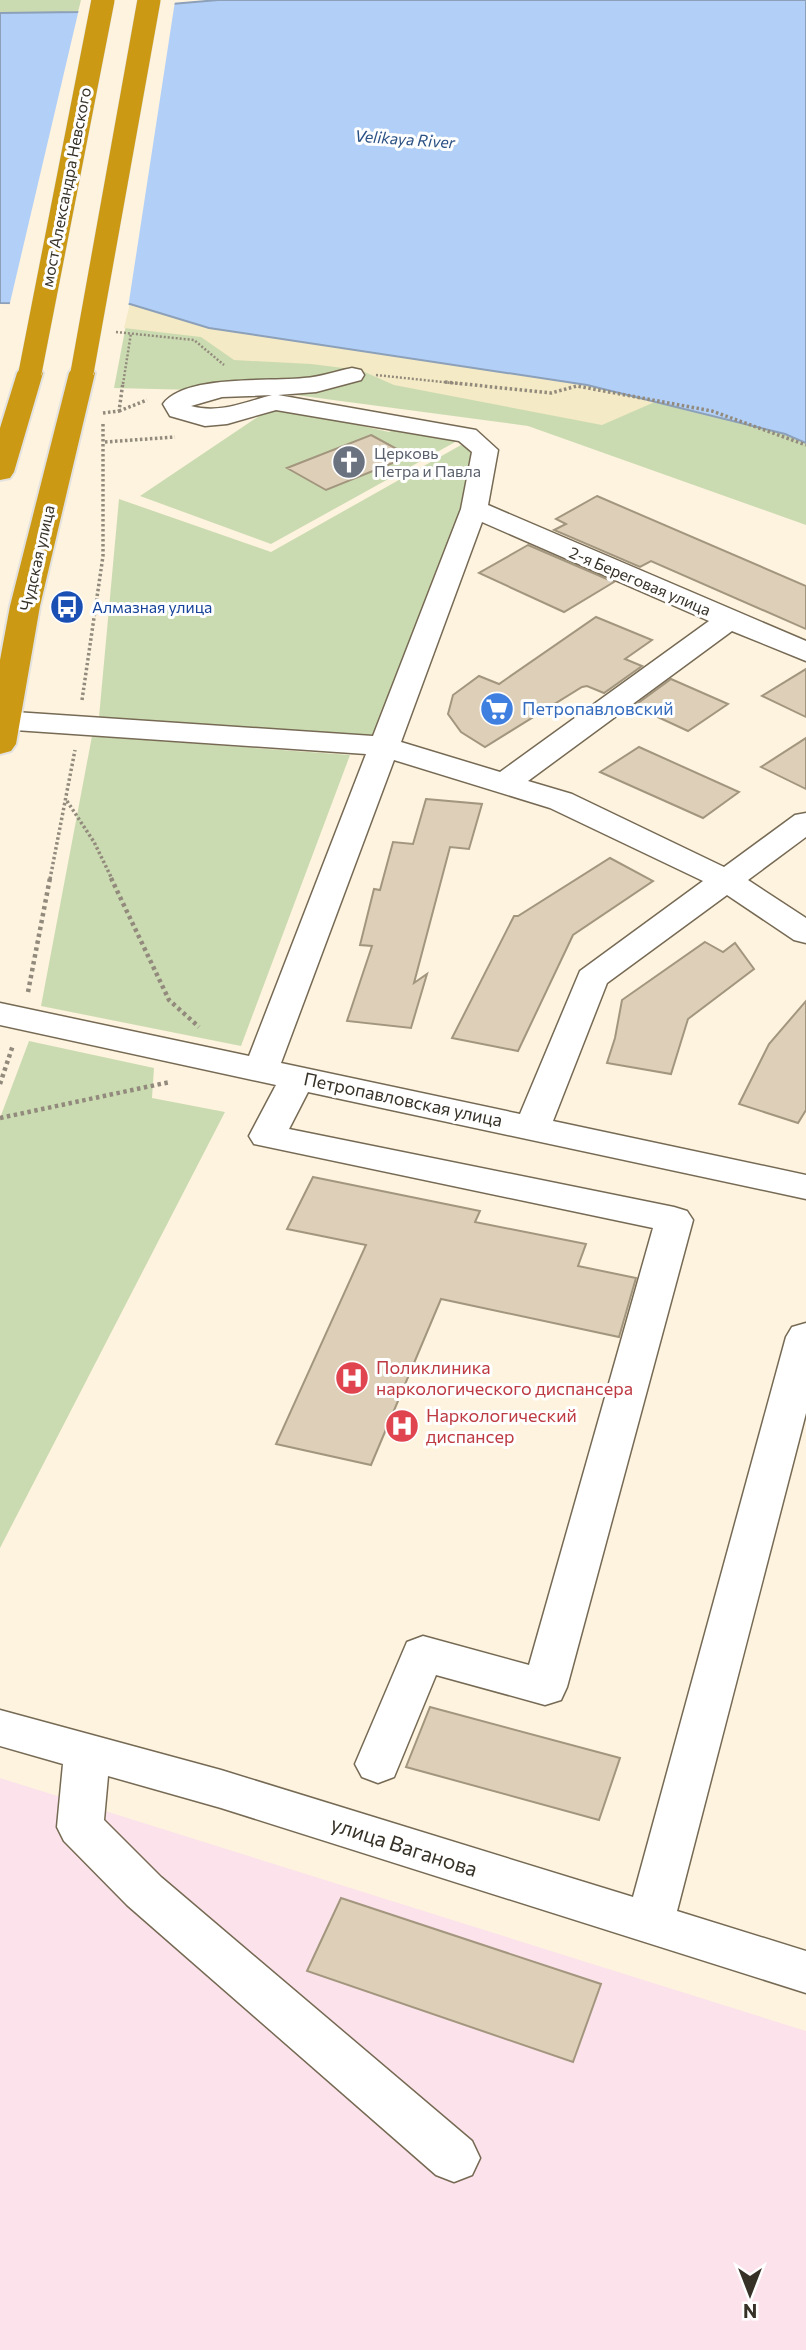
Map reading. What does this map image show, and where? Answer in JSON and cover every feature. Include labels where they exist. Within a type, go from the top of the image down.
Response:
[{"type":"highway","name":"мост Александра Невского","points":[[0,472],[30,373],[103,0]]},
{"type":"highway","name":"Чудская улица","points":[[1,728],[25,606],[82,373],[149,0]]},
{"type":"street","points":[[251,1068],[382,746],[474,509],[485,450],[467,435],[275,402],[227,416],[205,418],[179,411],[176,404],[212,390],[302,386],[352,375]]},
{"type":"street","name":"2-я Береговая улица","points":[[474,509],[806,652]]},
{"type":"street","points":[[505,783],[730,619]]},
{"type":"street","points":[[1,728],[382,746],[561,801],[726,880],[806,933]]},
{"type":"street","points":[[532,1128],[592,978],[806,822]]},
{"type":"street","name":"Петропавловская улица","points":[[0,1014],[806,1187]]},
{"type":"street","points":[[298,1077],[267,1136],[674,1220],[545,1687],[423,1654],[378,1764]]},
{"type":"street","points":[[650,1924],[806,1337]]},
{"type":"street","name":"улица Ваганова","points":[[0,1728],[221,1789],[806,1972]]},
{"type":"street","points":[[87,1752],[80,1827],[144,1891],[454,2158]]},
{"type":"path","points":[[105,332],[194,340],[225,365]]},
{"type":"path","points":[[118,411],[131,333]]},
{"type":"path","points":[[352,375],[385,374],[551,393],[578,386],[712,411],[806,445]]},
{"type":"path","points":[[102,414],[118,411],[154,397]]},
{"type":"path","points":[[105,442],[169,438]]},
{"type":"path","points":[[66,800],[94,842],[169,1000],[251,1068]]},
{"type":"path","points":[[0,1118],[176,1081],[187,1054]]},
{"type":"shaded area","points":[[0,1778],[806,2031],[806,2350],[0,2350]]},
{"type":"green space","points":[[0,0],[81,0],[78,12],[0,13]]},
{"type":"green space","points":[[130,304],[587,385],[785,434],[806,443],[806,525],[528,426],[273,392],[114,388]]},
{"type":"green space","points":[[274,406],[389,432],[396,427],[457,441],[271,544],[140,496]]},
{"type":"green space","points":[[461,445],[483,456],[380,737],[99,717],[119,499],[271,552]]},
{"type":"green space","points":[[92,736],[350,755],[241,1046],[41,1006]]},
{"type":"green space","points":[[29,1041],[154,1068],[152,1098],[225,1112],[0,1548],[0,1118]]},
{"type":"sand","points":[[130,304],[209,328],[587,385],[657,401],[602,425],[394,385],[360,370],[311,364],[234,360],[201,337],[124,328]]},
{"type":"water","name":"Velikaya River","points":[[218,0],[806,0],[806,443],[785,434],[587,385],[209,328],[130,304],[0,303],[0,13],[78,12]]},
{"type":"pier","points":[[175,1],[128,308],[9,307],[79,9]]},
{"type":"building","name":"Церковь Петра и Павла","points":[[371,435],[410,456],[326,490],[287,468]]},
{"type":"building","points":[[597,496],[806,586],[806,629],[651,561],[640,567],[554,530],[566,524],[556,519]]},
{"type":"building","points":[[528,545],[614,582],[564,612],[479,573]]},
{"type":"building","points":[[596,617],[652,640],[625,659],[642,666],[604,693],[587,686],[582,687],[485,747],[461,732],[448,714],[453,695],[479,676],[499,684]]},
{"type":"building","points":[[806,669],[806,717],[762,696]]},
{"type":"building","points":[[671,679],[728,704],[688,731],[634,706]]},
{"type":"building","points":[[806,738],[806,789],[761,767]]},
{"type":"building","points":[[639,747],[739,792],[703,818],[600,772]]},
{"type":"building","points":[[426,799],[482,804],[469,849],[450,847],[414,983],[427,974],[411,1028],[347,1021],[372,946],[360,945],[374,889],[380,890],[393,842],[413,844]]},
{"type":"building","points":[[610,858],[653,881],[573,935],[518,1051],[452,1038],[514,916]]},
{"type":"building","points":[[705,942],[723,952],[735,943],[754,969],[688,1019],[671,1074],[607,1063],[622,1000]]},
{"type":"building","points":[[806,1001],[806,1110],[798,1123],[739,1104],[769,1044]]},
{"type":"building","points":[[313,1177],[480,1211],[475,1222],[586,1244],[578,1266],[636,1278],[619,1337],[441,1299],[371,1465],[276,1444],[366,1245],[287,1229]]},
{"type":"building","points":[[430,1707],[620,1758],[599,1820],[406,1767]]},
{"type":"building","points":[[341,1898],[601,1984],[573,2062],[307,1971]]},
{"type":"place","name":"Церковь Петра и Павла","points":[[349,462]]},
{"type":"place","name":"Алмазная улица","points":[[67,607]]},
{"type":"place","name":"Петропавловский","points":[[497,709]]},
{"type":"place","name":"Поликлиника наркологического диспансера","points":[[352,1378]]},
{"type":"place","name":"Наркологический диспансер","points":[[402,1426]]}]
